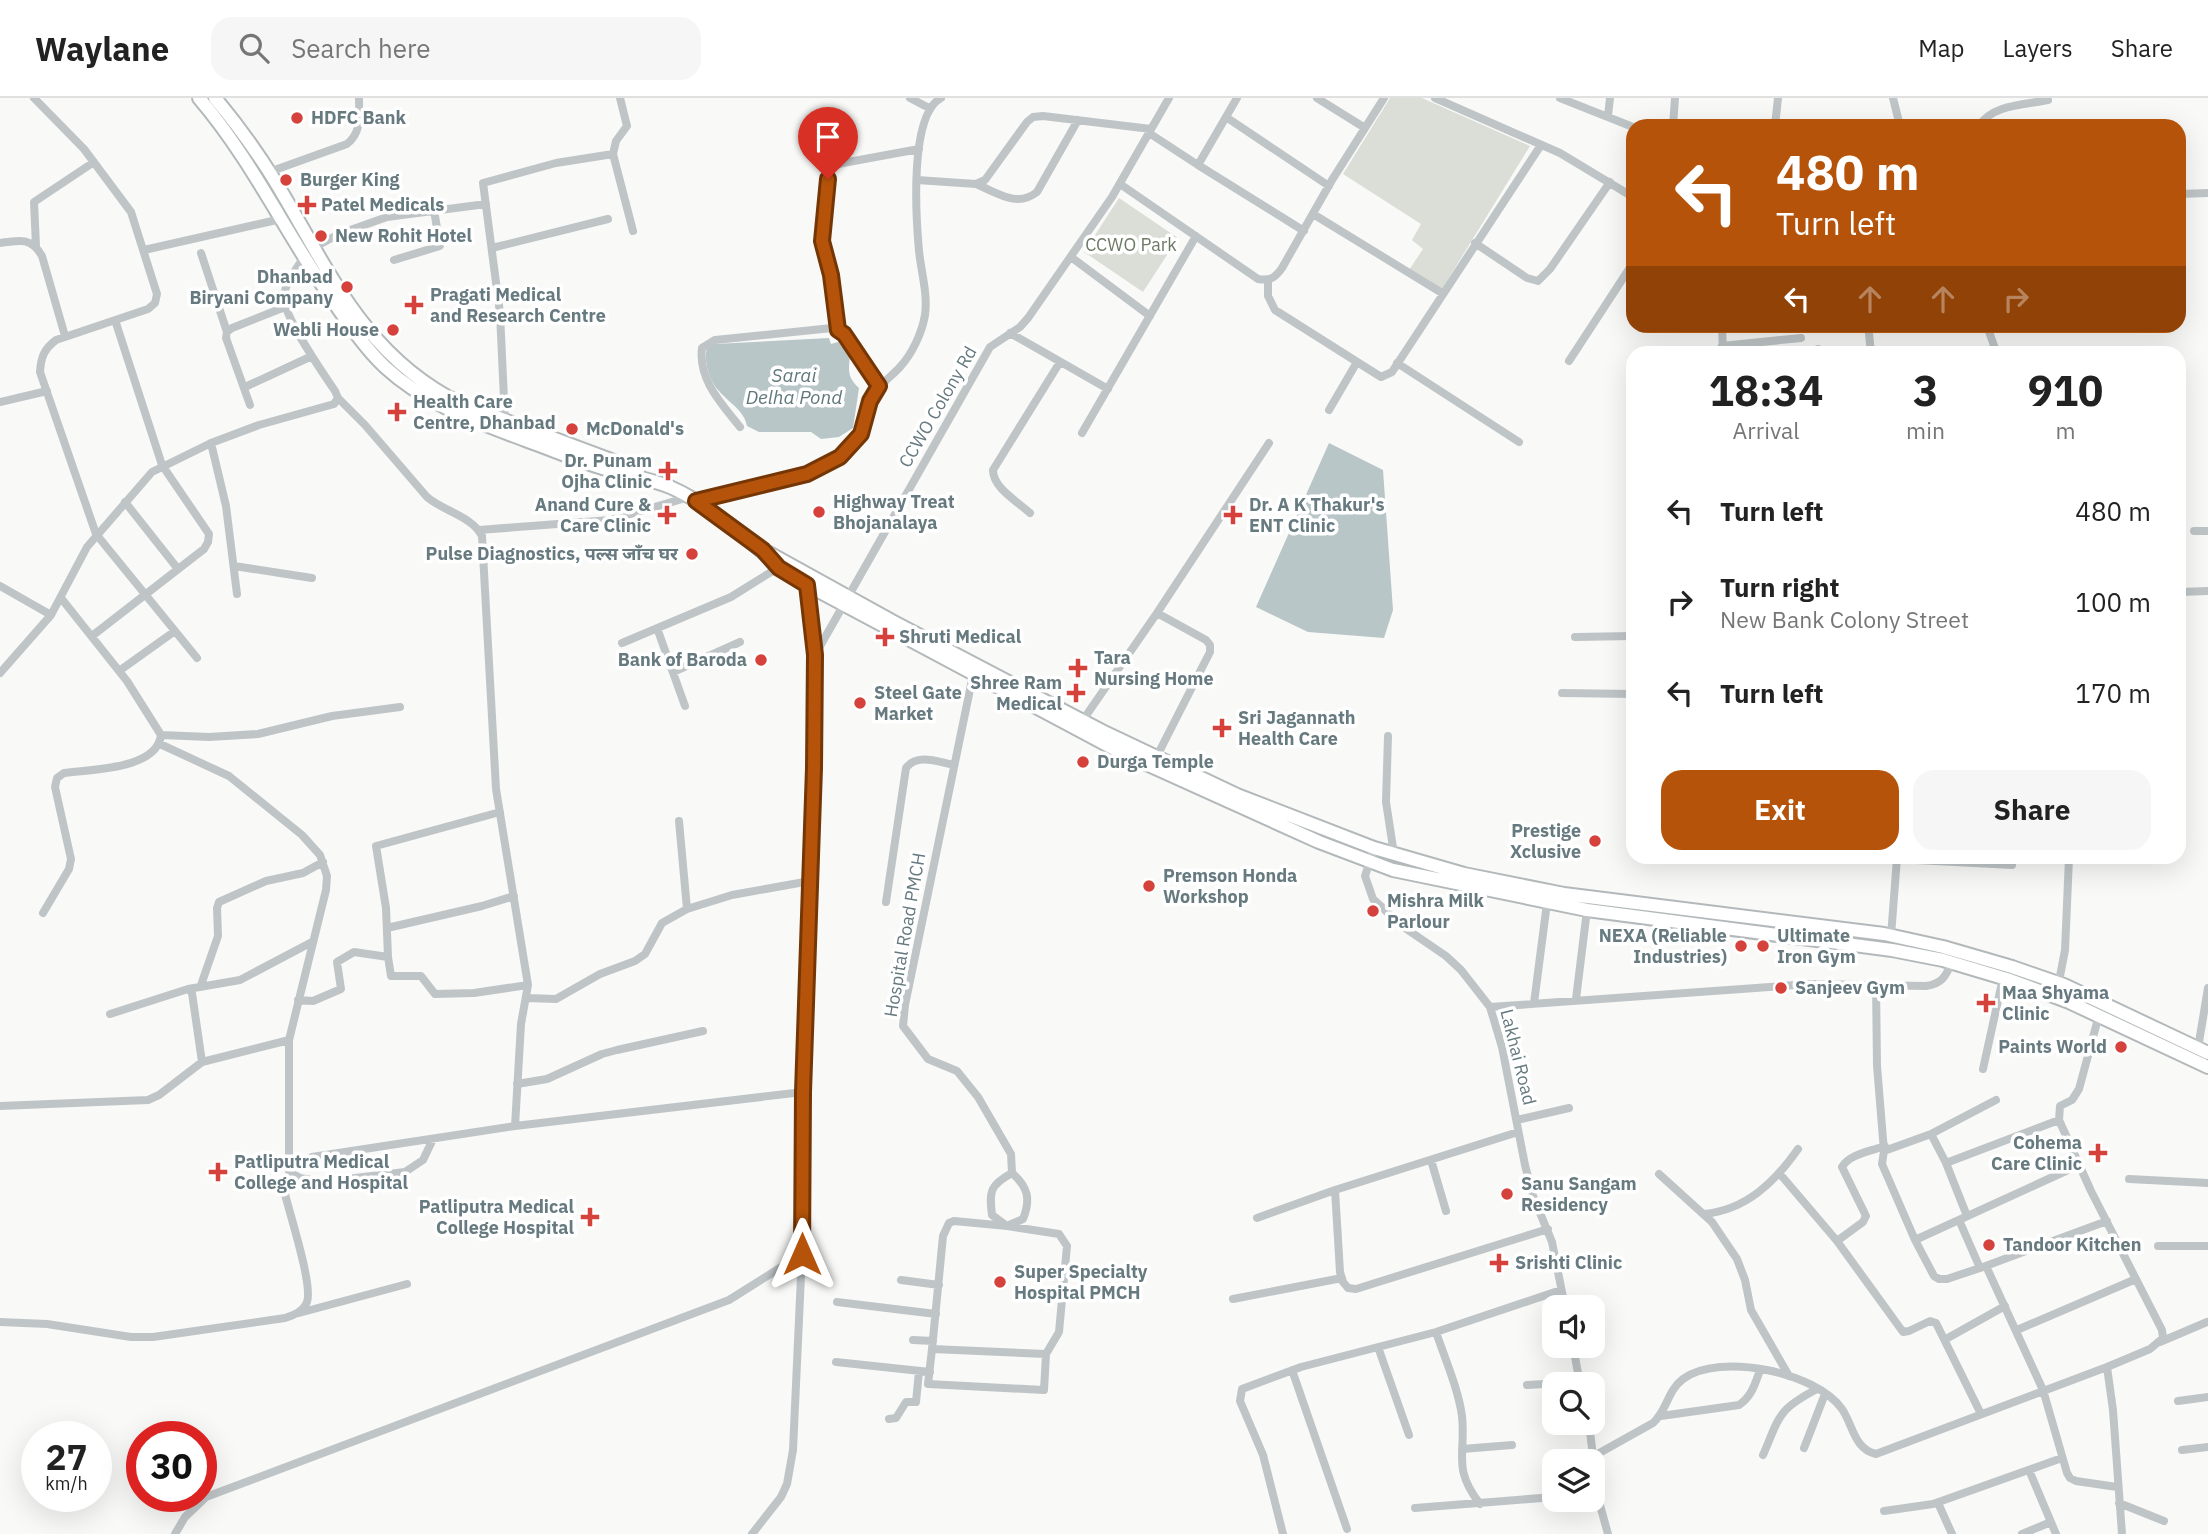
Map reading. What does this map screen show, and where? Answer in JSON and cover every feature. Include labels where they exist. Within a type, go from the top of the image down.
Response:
[{"type":"highway","points":[[199,98],[239,150],[281,219],[355,313],[394,360],[437,392],[506,426],[643,472],[693,499],[763,550],[786,561],[846,602],[973,675],[1104,737],[1188,783],[1368,861],[1406,873],[1587,910],[1892,950],[1952,962],[2056,997],[2208,1067]]},
{"type":"highway","points":[[215,98],[242,131],[269,172],[309,253]]},
{"type":"highway","points":[[763,550],[779,568],[807,585],[1083,720],[1104,737],[1157,756],[1237,796],[1374,848],[1464,874],[1563,894],[1891,936],[1976,956],[2060,984],[2203,1051]]},
{"type":"street","points":[[34,98],[85,149],[131,212],[157,293],[155,303],[148,309],[65,336],[47,347],[41,358],[40,372],[96,534],[197,658]]},
{"type":"street","points":[[269,172],[347,144],[354,139],[358,130],[359,98]]},
{"type":"street","points":[[620,98],[626,126],[616,141],[613,154],[632,231]]},
{"type":"street","points":[[910,98],[929,108]]},
{"type":"street","points":[[479,530],[610,520],[807,474],[840,457],[861,434],[870,401],[879,386],[901,366],[921,331],[925,313],[916,211],[919,149],[923,123],[929,108],[941,98]]},
{"type":"street","name":"CCWO Colony Rd","points":[[815,655],[990,347],[1028,318],[1119,184],[1169,98]]},
{"type":"street","points":[[1198,165],[1237,98]]},
{"type":"street","points":[[1317,98],[1365,128]]},
{"type":"street","points":[[1119,184],[1258,279],[1268,280],[1276,276],[1282,268],[1384,98]]},
{"type":"street","points":[[1435,98],[1560,153],[1626,192]]},
{"type":"street","points":[[1560,98],[1626,124]]},
{"type":"street","points":[[1608,116],[1610,98]]},
{"type":"street","points":[[1674,119],[1675,98]]},
{"type":"street","points":[[1776,119],[1779,98]]},
{"type":"street","points":[[1893,98],[1898,119]]},
{"type":"street","points":[[1985,119],[1998,110],[2048,100]]},
{"type":"street","points":[[976,184],[992,174],[1033,117],[1078,120],[1150,131],[1198,165],[1304,231]]},
{"type":"street","points":[[1226,117],[1329,186]]},
{"type":"street","points":[[917,180],[976,184],[1018,201],[1028,198],[1037,192],[1078,120]]},
{"type":"street","points":[[1268,280],[1268,296],[1275,310],[1381,377],[1389,375],[1541,145]]},
{"type":"street","points":[[838,330],[831,275],[822,241],[829,172],[833,166],[844,163],[919,149]]},
{"type":"street","points":[[506,426],[500,313],[483,183],[556,163],[613,154]]},
{"type":"street","points":[[36,246],[34,202],[94,162]]},
{"type":"street","points":[[1475,243],[1527,278],[1538,281],[1550,269],[1610,182]]},
{"type":"street","points":[[2186,194],[2208,193]]},
{"type":"street","points":[[486,204],[387,217],[339,234],[309,253],[285,289],[285,307],[338,398],[427,497],[437,506],[473,524],[479,530],[483,542],[492,738],[500,812],[528,985],[521,1024],[515,1126]]},
{"type":"street","points":[[394,260],[440,246],[434,210]]},
{"type":"street","points":[[1313,214],[1442,293]]},
{"type":"street","points":[[144,250],[281,219]]},
{"type":"street","points":[[492,248],[608,219]]},
{"type":"street","points":[[1082,433],[1196,236]]},
{"type":"street","points":[[0,243],[29,241],[36,246],[42,256],[65,336]]},
{"type":"street","points":[[201,253],[227,332],[226,338],[250,405]]},
{"type":"street","points":[[1071,257],[1150,316]]},
{"type":"street","points":[[1569,361],[1626,274]]},
{"type":"street","points":[[227,332],[232,327],[285,307]]},
{"type":"street","points":[[92,636],[204,550],[209,534],[163,465],[115,320]]},
{"type":"street","points":[[740,427],[706,380],[702,348],[715,340],[832,328],[844,334],[879,386]]},
{"type":"street","points":[[1010,333],[1108,389]]},
{"type":"street","points":[[1869,333],[1870,346]]},
{"type":"street","points":[[1749,346],[1801,338]]},
{"type":"street","points":[[244,387],[312,356]]},
{"type":"street","points":[[1030,513],[999,486],[993,478],[993,470],[1060,362]]},
{"type":"street","points":[[1329,410],[1357,362]]},
{"type":"street","points":[[1397,363],[1519,442]]},
{"type":"street","points":[[0,402],[47,391]]},
{"type":"street","points":[[0,673],[51,615],[79,560],[96,534],[142,481],[163,465],[211,443],[259,425],[328,407],[338,398]]},
{"type":"street","points":[[211,443],[226,506],[237,594]]},
{"type":"street","points":[[1083,720],[1269,443]]},
{"type":"street","points":[[125,502],[178,569]]},
{"type":"street","points":[[2194,531],[2208,531]]},
{"type":"street","points":[[234,566],[312,578]]},
{"type":"street","points":[[622,643],[732,597],[779,568]]},
{"type":"street","points":[[752,1534],[773,1510],[787,1484],[793,1450],[802,1254],[803,1092],[814,768],[815,655],[807,585]]},
{"type":"street","points":[[0,586],[51,615]]},
{"type":"street","points":[[2186,592],[2208,591]]},
{"type":"street","points":[[61,598],[119,671],[160,739],[229,776],[302,835],[316,848],[323,862],[327,876],[326,890],[289,1040],[289,1171],[285,1181],[285,1194],[307,1284],[307,1302],[299,1312]]},
{"type":"street","points":[[1157,613],[1206,640],[1210,645],[1210,652],[1157,756]]},
{"type":"street","points":[[657,628],[685,706]]},
{"type":"street","points":[[119,671],[175,631]]},
{"type":"street","points":[[1575,637],[1626,636]]},
{"type":"street","points":[[673,672],[740,642]]},
{"type":"street","name":"Hospital Road PMCH","points":[[973,675],[905,1005],[903,1026],[928,1059],[957,1071],[978,1097],[1011,1154],[1012,1173]]},
{"type":"street","points":[[1562,693],[1626,694]]},
{"type":"street","points":[[160,739],[258,734],[332,716],[400,707]]},
{"type":"street","points":[[1388,736],[1386,802],[1394,854]]},
{"type":"street","points":[[43,913],[69,869],[71,859],[71,849],[55,787],[57,778],[64,773],[120,767],[154,751],[160,739]]},
{"type":"street","points":[[886,902],[906,768],[919,759],[954,765]]},
{"type":"street","points":[[500,812],[376,846],[386,908],[391,976],[421,976],[435,994],[474,993],[528,985]]},
{"type":"street","points":[[679,821],[687,909]]},
{"type":"street","points":[[1368,861],[1374,848]]},
{"type":"street","name":"Lakhai Road","points":[[1368,861],[1365,876],[1373,899],[1402,926],[1446,956],[1461,970],[1490,1007],[1533,1196],[1552,1242],[1562,1295]]},
{"type":"street","points":[[201,985],[218,936],[219,902],[266,881],[303,873],[323,862]]},
{"type":"street","points":[[1891,936],[1897,864]]},
{"type":"street","points":[[1996,864],[2012,865]]},
{"type":"street","points":[[2056,997],[2065,950],[2069,864]]},
{"type":"street","points":[[527,998],[556,999],[600,974],[635,961],[645,954],[662,923],[687,909],[733,895],[810,881]]},
{"type":"street","points":[[387,928],[514,896]]},
{"type":"street","points":[[1534,1003],[1547,903]]},
{"type":"street","points":[[1576,999],[1587,910]]},
{"type":"street","points":[[110,1014],[184,989],[240,980],[312,942]]},
{"type":"street","points":[[298,1000],[313,1001],[341,989],[337,962],[354,952],[388,957]]},
{"type":"street","points":[[1490,1007],[1810,984],[1936,985],[1944,979],[1952,962]]},
{"type":"street","points":[[1983,1069],[2003,978]]},
{"type":"street","points":[[1876,985],[1877,1066],[1884,1149],[1882,1164],[1929,1270],[1939,1279],[1983,1267],[2107,1221]]},
{"type":"street","points":[[2203,1051],[2208,988]]},
{"type":"street","points":[[188,989],[192,993],[202,1062]]},
{"type":"street","points":[[2099,1015],[2079,1090],[2072,1100],[2060,1106],[2059,1120],[2162,1330],[2160,1342]]},
{"type":"street","points":[[517,1084],[565,1073],[602,1054],[704,1031]]},
{"type":"street","points":[[0,1106],[148,1100],[159,1095],[202,1062],[289,1040]]},
{"type":"street","points":[[289,1171],[298,1163],[312,1157],[515,1126],[803,1092]]},
{"type":"street","points":[[1837,1241],[1863,1222],[1866,1216],[1842,1167],[1845,1162],[1931,1134],[1996,1100]]},
{"type":"street","points":[[1517,1120],[1569,1108]]},
{"type":"street","points":[[1946,1163],[2059,1120]]},
{"type":"street","points":[[1257,1218],[1335,1190],[1518,1132]]},
{"type":"street","points":[[1931,1134],[1946,1163],[1963,1218],[1983,1267],[2017,1330],[2043,1390],[2070,1478],[2117,1487]]},
{"type":"street","points":[[289,1171],[311,1181],[322,1182],[405,1172],[423,1160],[433,1139]]},
{"type":"street","points":[[1704,1214],[1720,1212],[1737,1205],[1768,1186],[1798,1149]]},
{"type":"street","points":[[1431,1160],[1446,1211]]},
{"type":"street","points":[[1915,1240],[2079,1165]]},
{"type":"street","points":[[1012,1173],[1026,1188],[1029,1205],[1023,1219],[1007,1226],[992,1215],[989,1195],[997,1182],[1012,1173]]},
{"type":"street","points":[[1659,1174],[1704,1214],[1738,1259],[1751,1310],[1790,1376]]},
{"type":"street","points":[[1780,1174],[1837,1241],[1902,1332],[1930,1321],[1936,1323],[1981,1414]]},
{"type":"street","points":[[2129,1179],[2208,1183]]},
{"type":"street","points":[[1335,1190],[1342,1278],[1348,1288],[1356,1290],[1548,1229]]},
{"type":"street","points":[[954,1221],[1007,1226],[1059,1234],[1067,1246],[1059,1332],[1046,1354],[1044,1390],[928,1384],[939,1284],[943,1236],[949,1223],[954,1221]]},
{"type":"street","points":[[2158,1246],[2208,1246]]},
{"type":"street","points":[[175,1534],[185,1517],[205,1497],[729,1300],[802,1254]]},
{"type":"street","points":[[1233,1298],[1342,1278]]},
{"type":"street","points":[[2017,1330],[2136,1279]]},
{"type":"street","points":[[901,1280],[939,1284]]},
{"type":"street","points":[[0,1322],[47,1324],[131,1337],[153,1337],[285,1318],[407,1284]]},
{"type":"street","points":[[1283,1534],[1263,1455],[1240,1401],[1242,1389],[1292,1370],[1436,1332],[1561,1290]]},
{"type":"street","points":[[837,1302],[936,1314]]},
{"type":"street","points":[[1946,1339],[2005,1306]]},
{"type":"street","points":[[1661,1416],[1673,1389],[1693,1373],[1719,1368],[1760,1370],[1790,1376],[1839,1404],[1859,1444],[1867,1452],[1876,1454],[2107,1367],[2207,1322]]},
{"type":"street","points":[[1436,1332],[1461,1415],[1461,1469],[1471,1492],[1480,1504]]},
{"type":"street","points":[[913,1339],[933,1345],[1046,1354]]},
{"type":"street","points":[[1378,1347],[1409,1435]]},
{"type":"street","points":[[836,1362],[930,1372]]},
{"type":"street","points":[[2107,1367],[2113,1410],[2122,1534]]},
{"type":"street","points":[[1292,1370],[1347,1529]]},
{"type":"street","points":[[1605,1450],[1641,1431],[1661,1416],[1739,1405],[1747,1399],[1760,1370]]},
{"type":"street","points":[[889,1419],[896,1418],[906,1402],[916,1402],[919,1371]]},
{"type":"street","points":[[1527,1385],[1542,1384]]},
{"type":"street","points":[[1763,1455],[1787,1406],[1816,1389]]},
{"type":"street","points":[[1804,1448],[1825,1394]]},
{"type":"street","points":[[2178,1401],[2208,1397]]},
{"type":"street","points":[[1462,1449],[1512,1445]]},
{"type":"street","points":[[2182,1450],[2208,1447]]},
{"type":"street","points":[[1884,1511],[1938,1503],[2063,1458]]},
{"type":"street","points":[[2029,1470],[2056,1534]]},
{"type":"street","points":[[1416,1508],[1542,1498]]},
{"type":"street","points":[[1938,1503],[1952,1534]]},
{"type":"street","points":[[2119,1503],[2164,1521]]},
{"type":"street","points":[[1601,1512],[1608,1534]]},
{"type":"street","points":[[2022,1534],[2051,1522]]},
{"type":"green space","points":[[1390,98],[1422,98],[1530,146],[1442,289],[1409,270],[1423,249],[1412,240],[1421,224],[1343,174]]},
{"type":"green space","name":"CCWO Park","points":[[1119,198],[1178,238],[1143,292],[1084,252]]},
{"type":"water","name":"Sarai Delha Pond","points":[[829,338],[831,344],[838,342],[850,357],[850,374],[859,388],[853,428],[839,437],[821,439],[811,432],[759,432],[747,426],[739,411],[716,387],[708,371],[707,348],[715,344]]},
{"type":"water","points":[[1329,443],[1383,470],[1393,610],[1384,638],[1308,632],[1256,607]]},
{"type":"place","name":"HDFC Bank","points":[[297,118]]},
{"type":"place","name":"Burger King","points":[[286,180]]},
{"type":"place","name":"Patel Medicals","points":[[307,205]]},
{"type":"place","name":"New Rohit Hotel","points":[[321,236]]},
{"type":"place","name":"Dhanbad Biryani Company","points":[[347,287]]},
{"type":"place","name":"Pragati Medical and Research Centre","points":[[414,305]]},
{"type":"place","name":"Webli House","points":[[393,330]]},
{"type":"place","name":"Health Care Centre, Dhanbad","points":[[397,412]]},
{"type":"place","name":"McDonald's","points":[[572,429]]},
{"type":"place","name":"Dr. Punam Ojha Clinic","points":[[668,471]]},
{"type":"place","name":"Highway Treat Bhojanalaya","points":[[819,512]]},
{"type":"place","name":"Anand Cure & Care Clinic","points":[[667,515]]},
{"type":"place","name":"Dr. A K Thakur's ENT Clinic","points":[[1233,515]]},
{"type":"place","name":"Pulse Diagnostics, पल्स जाँच घर","points":[[692,554]]},
{"type":"place","name":"Shruti Medical","points":[[885,637]]},
{"type":"place","name":"Bank of Baroda","points":[[761,660]]},
{"type":"place","name":"Tara Nursing Home","points":[[1078,668]]},
{"type":"place","name":"Shree Ram Medical","points":[[1076,693]]},
{"type":"place","name":"Steel Gate Market","points":[[860,703]]},
{"type":"place","name":"Sri Jagannath Health Care","points":[[1222,728]]},
{"type":"place","name":"Durga Temple","points":[[1083,762]]},
{"type":"place","name":"Prestige Xclusive","points":[[1595,841]]},
{"type":"place","name":"Premson Honda Workshop","points":[[1149,886]]},
{"type":"place","name":"Mishra Milk Parlour","points":[[1373,911]]},
{"type":"place","name":"NEXA (Reliable Industries)","points":[[1741,946]]},
{"type":"place","name":"Ultimate Iron Gym","points":[[1763,946]]},
{"type":"place","name":"Sanjeev Gym","points":[[1781,988]]},
{"type":"place","name":"Maa Shyama Clinic","points":[[1986,1003]]},
{"type":"place","name":"Paints World","points":[[2121,1047]]},
{"type":"place","name":"Cohema Care Clinic","points":[[2098,1153]]},
{"type":"place","name":"Patliputra Medical College and Hospital","points":[[218,1172]]},
{"type":"place","name":"Sanu Sangam Residency","points":[[1507,1194]]},
{"type":"place","name":"Patliputra Medical College Hospital","points":[[590,1217]]},
{"type":"place","name":"Tandoor Kitchen","points":[[1989,1245]]},
{"type":"place","name":"Srishti Clinic","points":[[1499,1263]]},
{"type":"place","name":"Super Specialty Hospital PMCH","points":[[1000,1282]]},
{"type":"route","points":[[802,1254],[803,1092],[814,768],[815,655],[807,585],[779,568],[763,550],[696,501],[807,474],[840,457],[861,434],[870,401],[879,386],[844,334],[838,330],[831,275],[821,232],[828,179]]}]
